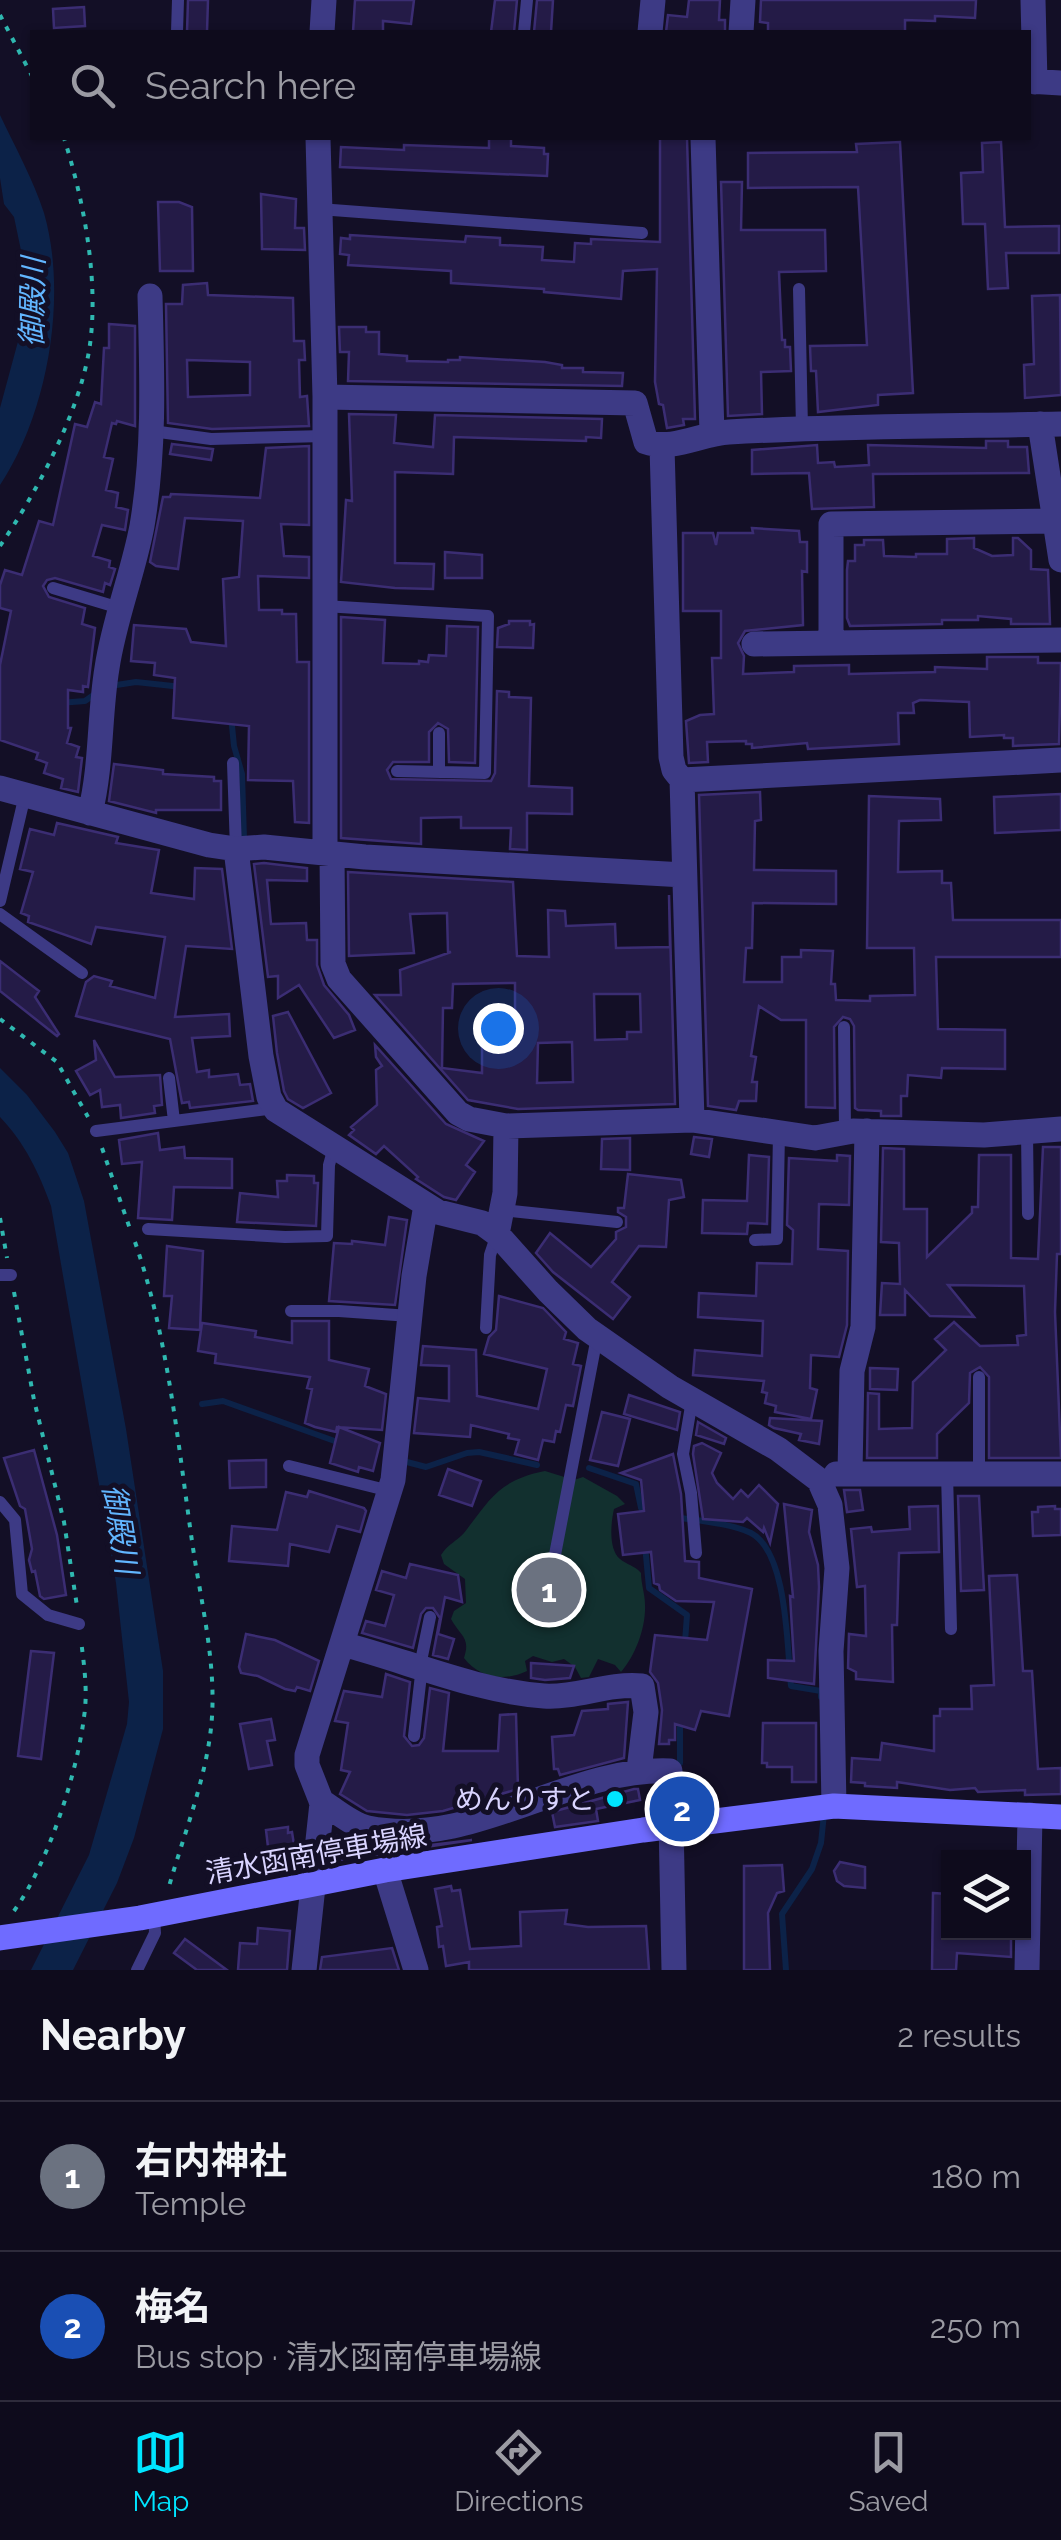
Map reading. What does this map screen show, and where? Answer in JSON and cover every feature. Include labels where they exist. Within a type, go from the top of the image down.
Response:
[{"type":"main road","name":"清水函南停車場線","points":[[5,1938],[152,1915],[386,1870],[670,1826],[834,1806],[1061,1817]]},
{"type":"street","points":[[322,30],[324,0]]},
{"type":"street","points":[[650,30],[653,0]]},
{"type":"street","points":[[741,30],[744,0]]},
{"type":"street","points":[[1033,0],[1032,82],[1061,82]]},
{"type":"street","points":[[318,140],[328,852],[333,964],[339,978],[458,1114],[469,1119],[506,1126],[692,1120],[815,1138],[856,1132],[984,1135],[1061,1130]]},
{"type":"street","points":[[703,140],[712,433]]},
{"type":"street","points":[[90,812],[96,790],[110,650],[142,521],[152,432],[150,296]]},
{"type":"street","points":[[324,397],[635,403],[646,442],[662,447],[712,433],[1050,424],[1061,560]]},
{"type":"street","points":[[662,447],[671,757],[682,780],[692,1120]]},
{"type":"street","points":[[831,642],[830,524],[1055,522]]},
{"type":"street","points":[[754,644],[1061,640]]},
{"type":"street","points":[[682,780],[1061,760]]},
{"type":"street","points":[[12,791],[209,845],[684,875]]},
{"type":"street","points":[[236,848],[261,1056],[275,1108],[438,1212],[482,1224],[500,1222]]},
{"type":"street","points":[[506,1126],[500,1222],[548,1291],[597,1336],[692,1400],[778,1449],[819,1480],[830,1505],[837,1568],[831,1641],[834,1806]]},
{"type":"street","points":[[850,1472],[852,1372],[863,1327],[856,1132]]},
{"type":"street","points":[[304,1970],[316,1882],[321,1801],[307,1755],[390,1491],[398,1452],[410,1316],[426,1205]]},
{"type":"street","points":[[819,1480],[850,1472],[1061,1474]]},
{"type":"street","points":[[342,1644],[509,1692],[571,1695],[597,1687],[642,1686],[646,1712],[639,1770]]},
{"type":"street","points":[[321,1801],[370,1828],[429,1829],[507,1812],[600,1777],[639,1770],[670,1771],[674,1970]]},
{"type":"street","points":[[1027,1970],[1030,1815]]},
{"type":"street","points":[[386,1870],[416,1970]]},
{"type":"lane","points":[[177,30],[178,0]]},
{"type":"lane","points":[[524,30],[527,0]]},
{"type":"lane","points":[[319,209],[642,233]]},
{"type":"lane","points":[[798,289],[802,428]]},
{"type":"lane","points":[[152,432],[211,439],[325,436]]},
{"type":"lane","points":[[54,588],[123,609]]},
{"type":"lane","points":[[324,606],[488,616],[485,773],[397,770]]},
{"type":"lane","points":[[439,733],[439,772]]},
{"type":"lane","points":[[233,764],[236,848]]},
{"type":"lane","points":[[0,901],[12,791]]},
{"type":"lane","points":[[0,914],[82,974]]},
{"type":"lane","points":[[844,1027],[856,1132]]},
{"type":"lane","points":[[170,1078],[174,1121]]},
{"type":"lane","points":[[96,1131],[275,1108]]},
{"type":"lane","points":[[1028,1132],[1028,1214]]},
{"type":"lane","points":[[754,1240],[776,1239],[779,1133]]},
{"type":"lane","points":[[148,1229],[327,1236],[329,1164],[334,1147]]},
{"type":"lane","points":[[486,1328],[490,1254],[500,1222],[617,1222]]},
{"type":"lane","points":[[291,1311],[339,1310],[410,1316]]},
{"type":"lane","points":[[553,1565],[597,1336]]},
{"type":"lane","points":[[979,1473],[980,1378]]},
{"type":"lane","points":[[692,1400],[682,1454],[696,1553]]},
{"type":"lane","points":[[289,1466],[390,1491]]},
{"type":"lane","points":[[947,1473],[951,1630]]},
{"type":"lane","points":[[0,1502],[15,1520],[22,1594],[48,1615],[79,1624]]},
{"type":"lane","points":[[414,1736],[430,1617]]},
{"type":"lane","points":[[137,1970],[155,1933],[152,1915]]},
{"type":"path","points":[[0,15],[30,72]]},
{"type":"path","points":[[0,546],[48,467],[88,350],[90,278],[82,193],[65,140]]},
{"type":"path","points":[[0,1019],[57,1062],[96,1131],[140,1258],[164,1359],[204,1604],[210,1738],[152,1915]]},
{"type":"path","points":[[0,1218],[5,1275],[64,1522],[86,1688],[79,1745],[37,1874],[12,1913],[5,1938]]},
{"type":"green space","points":[[545,1471],[574,1480],[583,1477],[625,1504],[614,1509],[612,1542],[616,1555],[641,1573],[645,1614],[639,1641],[621,1672],[615,1665],[598,1659],[589,1677],[581,1678],[564,1659],[552,1662],[533,1656],[525,1661],[527,1671],[501,1677],[484,1674],[464,1658],[465,1641],[451,1619],[454,1611],[466,1603],[465,1579],[444,1564],[441,1555],[497,1493],[517,1480]]},
{"type":"water","name":"御殿川","points":[[0,115],[44,213],[54,280],[49,353],[41,389],[17,456],[0,485],[0,408],[23,323],[23,260],[14,217],[4,204]]},
{"type":"water","name":"御殿川","points":[[0,1068],[55,1132],[68,1153],[84,1201],[126,1429],[163,1671],[163,1729],[134,1838],[117,1883],[73,1970],[31,1970],[89,1855],[127,1724],[129,1702],[116,1583],[51,1206],[30,1159],[0,1117]]},
{"type":"building","points":[[188,0],[208,0],[207,30],[187,30]]},
{"type":"building","points":[[355,0],[414,0],[411,24],[383,21],[383,30],[353,30]]},
{"type":"building","points":[[495,0],[517,0],[514,30],[491,30]]},
{"type":"building","points":[[537,0],[553,0],[551,30],[534,30]]},
{"type":"building","points":[[689,0],[720,0],[719,20],[725,20],[725,30],[666,30],[668,15],[687,17]]},
{"type":"building","points":[[761,0],[976,0],[975,18],[935,16],[935,21],[905,20],[905,30],[768,30],[768,23],[760,22]]},
{"type":"building","points":[[84,7],[85,26],[54,28],[53,9]]},
{"type":"building","points":[[489,140],[511,140],[511,146],[544,148],[544,154],[548,154],[547,176],[340,167],[341,147],[489,148]]},
{"type":"building","points":[[660,140],[687,140],[695,419],[683,419],[684,425],[667,428],[655,382],[657,269],[623,271],[621,299],[451,283],[451,271],[348,265],[349,255],[340,254],[341,238],[350,239],[350,235],[465,242],[466,236],[500,238],[500,245],[543,247],[542,260],[574,262],[575,243],[591,244],[591,239],[660,242]]},
{"type":"building","points":[[900,142],[913,393],[878,395],[878,405],[818,412],[810,346],[867,345],[858,187],[748,188],[748,153],[857,152],[856,144]]},
{"type":"building","points":[[1001,142],[1005,227],[1059,226],[1059,253],[1006,253],[1008,288],[988,289],[985,224],[963,224],[961,173],[983,172],[982,143]]},
{"type":"building","points":[[721,182],[742,182],[741,230],[825,230],[826,271],[779,272],[782,340],[785,347],[790,347],[791,371],[761,372],[762,414],[728,416]]},
{"type":"building","points":[[261,194],[296,199],[295,228],[304,228],[305,250],[262,249]]},
{"type":"building","points":[[158,202],[179,202],[192,207],[193,271],[160,271]]},
{"type":"building","points":[[207,283],[208,295],[293,298],[294,341],[304,341],[305,360],[299,360],[300,397],[307,396],[309,426],[212,429],[168,423],[166,304],[182,304],[183,285]],"holes":[[[187,360],[250,362],[250,395],[188,397]]]},
{"type":"building","points":[[1060,295],[1061,395],[1025,398],[1024,365],[1034,364],[1032,296]]},
{"type":"building","points":[[109,324],[135,326],[135,426],[112,423],[104,457],[113,459],[106,490],[118,493],[116,507],[128,510],[125,530],[102,525],[93,556],[110,561],[109,567],[115,569],[103,592],[55,578],[43,586],[49,597],[85,608],[82,624],[95,628],[88,687],[83,686],[83,692],[68,690],[71,728],[67,743],[79,747],[76,757],[82,758],[78,792],[61,788],[63,779],[44,773],[47,763],[36,759],[38,753],[0,740],[0,665],[11,611],[0,608],[0,585],[5,570],[22,575],[39,521],[53,525],[75,424],[87,427],[95,402],[101,404]]},
{"type":"building","points":[[339,327],[366,327],[366,332],[379,332],[379,354],[407,356],[407,361],[448,362],[460,357],[545,362],[562,368],[583,368],[583,372],[623,373],[622,386],[348,381],[349,352],[340,352]]},
{"type":"building","points":[[349,414],[396,415],[394,443],[433,447],[435,415],[602,419],[601,438],[586,437],[586,441],[454,437],[453,474],[395,472],[395,563],[434,564],[433,589],[395,588],[341,582],[346,500],[352,501]]},
{"type":"building","points":[[986,441],[1008,441],[1008,447],[1027,447],[1029,473],[873,474],[874,507],[812,509],[809,473],[752,474],[752,450],[817,445],[818,463],[834,462],[835,467],[869,465],[868,445],[986,448]]},
{"type":"building","points":[[172,444],[213,449],[211,460],[170,454]]},
{"type":"building","points":[[309,446],[309,525],[281,524],[284,556],[309,557],[309,578],[258,576],[259,610],[296,614],[297,662],[309,662],[309,823],[295,822],[293,781],[248,780],[249,726],[173,718],[175,678],[154,675],[155,663],[131,661],[134,625],[186,629],[191,642],[226,646],[223,579],[239,577],[243,521],[185,518],[178,569],[156,566],[150,562],[163,497],[171,494],[260,498],[266,448]]},
{"type":"building","points":[[752,528],[799,531],[800,542],[807,542],[807,572],[802,571],[803,625],[745,631],[738,643],[744,656],[743,674],[794,672],[794,666],[849,665],[849,674],[935,672],[935,667],[987,669],[987,657],[1038,657],[1038,663],[1061,663],[1059,744],[1013,746],[1013,738],[1004,735],[970,737],[969,702],[920,700],[913,703],[914,713],[898,713],[899,744],[808,749],[807,743],[752,748],[746,741],[707,742],[708,762],[689,763],[686,721],[714,714],[712,658],[721,658],[721,611],[683,611],[683,533],[713,533],[716,545],[718,533],[753,533]]},
{"type":"building","points":[[974,538],[974,548],[992,556],[1013,555],[1013,538],[1031,550],[1031,569],[1048,570],[1050,624],[1011,624],[1011,619],[978,616],[978,620],[942,620],[942,624],[850,626],[847,570],[848,561],[855,561],[855,545],[864,545],[864,540],[883,540],[884,556],[916,557],[947,554],[947,539]]},
{"type":"building","points":[[445,552],[482,555],[482,578],[445,578]]},
{"type":"building","points":[[341,617],[385,620],[383,663],[419,664],[428,662],[429,655],[446,656],[447,626],[478,627],[475,763],[449,762],[448,729],[438,723],[429,732],[429,762],[393,762],[387,770],[391,779],[491,781],[495,773],[497,691],[509,692],[509,697],[531,698],[529,786],[572,788],[572,814],[527,813],[527,850],[510,849],[511,828],[461,828],[461,817],[421,818],[421,844],[341,838]]},
{"type":"building","points":[[509,621],[534,624],[533,648],[497,647],[498,628]]},
{"type":"building","points":[[114,764],[163,770],[163,774],[214,777],[214,781],[221,781],[221,810],[156,813],[109,801]]},
{"type":"building","points":[[760,792],[761,820],[755,821],[754,870],[836,871],[836,904],[753,903],[752,948],[746,948],[744,982],[782,982],[782,957],[801,957],[801,950],[833,951],[831,984],[835,984],[836,1000],[870,1001],[870,996],[915,995],[914,948],[867,948],[869,796],[940,799],[941,820],[899,821],[898,872],[942,871],[942,883],[951,883],[953,920],[1061,920],[1061,957],[936,957],[938,1029],[1005,1030],[1005,1069],[942,1068],[941,1078],[908,1075],[907,1096],[901,1096],[901,1116],[858,1110],[854,1026],[843,1017],[834,1027],[835,1108],[806,1107],[806,1020],[781,1020],[759,1006],[751,1056],[756,1057],[752,1082],[757,1082],[756,1101],[739,1101],[736,1110],[708,1106],[699,795]]},
{"type":"building","points":[[1061,794],[1061,830],[995,833],[994,797]]},
{"type":"building","points":[[57,823],[118,837],[116,843],[159,850],[151,893],[194,899],[195,868],[222,869],[232,949],[186,946],[175,1017],[229,1014],[230,1036],[192,1038],[197,1072],[209,1070],[209,1077],[238,1074],[240,1085],[250,1084],[253,1101],[190,1108],[189,1102],[182,1103],[170,1039],[76,1016],[86,982],[94,976],[112,981],[110,986],[155,998],[165,937],[96,927],[91,944],[28,922],[29,916],[21,913],[33,872],[20,869],[30,829],[54,835]]},
{"type":"building","points":[[254,864],[307,868],[307,881],[267,880],[271,924],[306,923],[307,940],[317,940],[317,965],[324,985],[349,1015],[355,1030],[334,1038],[299,985],[278,998],[278,976],[268,977]]},
{"type":"building","points":[[348,872],[513,882],[517,956],[549,957],[548,910],[565,911],[566,926],[615,924],[616,948],[670,947],[669,895],[675,1104],[518,1109],[468,1100],[375,995],[401,995],[400,970],[451,952],[447,913],[410,914],[414,953],[349,956]],"holes":[[[515,983],[515,1018],[487,1022],[488,1034],[482,1034],[482,1073],[442,1068],[443,1008],[452,1008],[453,984]],[[594,994],[640,994],[641,1032],[627,1032],[627,1039],[595,1040]],[[572,1042],[573,1082],[537,1083],[538,1043]]]},
{"type":"building","points":[[0,961],[39,991],[35,997],[57,1036],[0,991]]},
{"type":"building","points":[[288,1012],[331,1093],[303,1108],[288,1099],[284,1091],[277,1053],[273,1016]]},
{"type":"building","points":[[94,1040],[115,1077],[160,1075],[162,1105],[154,1106],[155,1113],[121,1118],[120,1105],[102,1107],[100,1090],[90,1095],[76,1071],[96,1060]]},
{"type":"building","points":[[375,1045],[446,1124],[484,1141],[466,1165],[475,1172],[456,1200],[416,1179],[384,1146],[376,1154],[349,1135],[354,1130],[351,1127],[377,1105],[376,1070],[382,1066]]},
{"type":"building","points":[[158,1133],[160,1150],[184,1147],[185,1158],[232,1159],[232,1188],[174,1187],[172,1220],[138,1218],[142,1162],[122,1164],[119,1140]]},
{"type":"building","points":[[694,1137],[712,1139],[709,1157],[691,1154]]},
{"type":"building","points":[[630,1138],[630,1170],[601,1169],[602,1139]]},
{"type":"building","points":[[1043,1147],[1061,1147],[1061,1254],[1057,1254],[1055,1312],[1061,1458],[989,1458],[989,1377],[980,1367],[970,1373],[969,1403],[937,1434],[937,1458],[867,1458],[868,1393],[879,1394],[879,1429],[912,1428],[913,1382],[946,1350],[935,1339],[954,1322],[980,1346],[1018,1345],[1017,1336],[1026,1335],[1024,1286],[948,1285],[974,1317],[930,1316],[905,1290],[905,1315],[880,1315],[882,1283],[900,1284],[899,1243],[881,1242],[883,1148],[904,1149],[904,1209],[927,1209],[927,1257],[972,1213],[972,1207],[978,1207],[979,1155],[1011,1155],[1011,1258],[1038,1259]]},
{"type":"building","points":[[749,1155],[769,1157],[767,1224],[748,1223],[747,1234],[702,1233],[703,1200],[747,1201]]},
{"type":"building","points":[[837,1155],[850,1156],[849,1205],[819,1204],[818,1249],[848,1251],[847,1325],[839,1357],[811,1355],[810,1388],[817,1390],[811,1419],[775,1412],[776,1406],[765,1403],[764,1381],[693,1375],[695,1350],[762,1356],[763,1321],[698,1317],[699,1293],[756,1296],[757,1263],[792,1264],[793,1230],[787,1225],[789,1158],[837,1161]]},
{"type":"building","points":[[628,1174],[681,1180],[684,1197],[669,1200],[666,1247],[639,1246],[612,1282],[630,1297],[613,1319],[553,1272],[536,1253],[550,1233],[591,1267],[616,1239],[616,1232],[626,1227],[626,1217],[618,1208],[624,1208]]},
{"type":"building","points":[[287,1175],[314,1176],[314,1183],[318,1183],[316,1226],[237,1222],[240,1193],[278,1197],[277,1181],[287,1181]]},
{"type":"building","points":[[389,1217],[407,1220],[395,1305],[329,1301],[334,1243],[385,1245]]},
{"type":"building","points":[[167,1246],[203,1251],[200,1330],[169,1328],[172,1296],[164,1296]]},
{"type":"building","points":[[499,1296],[543,1308],[566,1332],[564,1339],[578,1343],[573,1364],[581,1366],[573,1406],[566,1405],[554,1442],[543,1440],[538,1460],[515,1454],[519,1440],[508,1438],[509,1434],[471,1425],[470,1437],[414,1433],[418,1398],[449,1401],[449,1366],[421,1365],[423,1346],[476,1350],[477,1396],[538,1409],[547,1369],[484,1354],[489,1337],[496,1330]]},
{"type":"building","points":[[292,1321],[329,1321],[329,1360],[369,1369],[365,1386],[386,1394],[382,1430],[337,1427],[336,1432],[305,1423],[312,1389],[307,1388],[310,1377],[215,1363],[216,1354],[198,1351],[202,1323],[256,1331],[255,1337],[292,1343]]},
{"type":"building","points":[[870,1368],[898,1369],[897,1390],[870,1389]]},
{"type":"building","points":[[629,1395],[680,1412],[677,1430],[624,1414]]},
{"type":"building","points":[[602,1412],[630,1419],[618,1466],[590,1460]]},
{"type":"building","points":[[770,1418],[822,1421],[819,1444],[799,1440],[801,1434],[774,1428],[769,1425]]},
{"type":"building","points":[[698,1422],[726,1438],[724,1444],[696,1435]]},
{"type":"building","points":[[339,1427],[380,1443],[373,1471],[359,1467],[358,1472],[330,1463]]},
{"type":"building","points":[[702,1443],[721,1453],[712,1473],[733,1499],[741,1490],[748,1497],[759,1485],[778,1504],[770,1543],[764,1528],[763,1532],[747,1518],[743,1522],[703,1519],[693,1454],[694,1446]]},
{"type":"building","points":[[34,1450],[57,1535],[66,1595],[44,1599],[29,1560],[32,1549],[25,1509],[20,1506],[4,1458]]},
{"type":"building","points":[[673,1454],[681,1494],[685,1561],[699,1562],[699,1578],[752,1589],[729,1716],[701,1711],[695,1730],[675,1724],[675,1740],[659,1744],[662,1710],[658,1683],[650,1672],[655,1635],[707,1640],[714,1602],[676,1601],[660,1590],[654,1583],[651,1552],[623,1555],[618,1514],[644,1511],[641,1480],[621,1473]]},
{"type":"building","points":[[266,1460],[266,1487],[230,1488],[229,1461]]},
{"type":"building","points":[[448,1469],[481,1481],[472,1506],[439,1495]]},
{"type":"building","points":[[844,1490],[860,1490],[863,1510],[847,1512]]},
{"type":"building","points":[[309,1491],[364,1508],[360,1532],[337,1526],[329,1552],[290,1544],[288,1566],[229,1561],[232,1526],[277,1530],[286,1492],[307,1497]]},
{"type":"building","points":[[958,1496],[979,1496],[984,1590],[961,1591]]},
{"type":"building","points":[[784,1504],[812,1510],[809,1532],[819,1587],[814,1684],[768,1678],[768,1660],[794,1661],[790,1596],[793,1597]]},
{"type":"building","points":[[938,1506],[939,1552],[899,1553],[897,1625],[892,1625],[893,1682],[856,1679],[856,1672],[848,1668],[849,1634],[866,1636],[865,1586],[857,1587],[851,1529],[910,1529],[909,1507]]},
{"type":"building","points":[[1038,1507],[1061,1509],[1061,1535],[1033,1536],[1032,1512],[1038,1512]]},
{"type":"building","points":[[410,1564],[458,1575],[462,1602],[445,1597],[438,1634],[454,1639],[448,1659],[433,1655],[440,1618],[433,1608],[426,1608],[421,1614],[413,1648],[362,1633],[366,1621],[385,1626],[394,1595],[376,1590],[382,1571],[406,1578]]},
{"type":"building","points":[[537,1565],[552,1575],[568,1571],[557,1619],[534,1615],[538,1592],[532,1591]]},
{"type":"building","points":[[1017,1575],[1023,1671],[1032,1671],[1038,1769],[1061,1768],[1061,1794],[950,1790],[897,1782],[897,1788],[851,1782],[852,1758],[880,1760],[882,1743],[934,1751],[934,1716],[940,1716],[940,1709],[972,1709],[971,1686],[994,1685],[989,1576]]},
{"type":"building","points":[[246,1634],[275,1640],[319,1661],[310,1691],[285,1689],[241,1673]]},
{"type":"building","points":[[31,1651],[54,1653],[41,1759],[18,1756]]},
{"type":"building","points":[[531,1663],[574,1666],[570,1678],[545,1680],[531,1678]]},
{"type":"building","points":[[386,1674],[410,1682],[404,1736],[412,1746],[419,1745],[424,1738],[430,1688],[449,1693],[443,1751],[498,1751],[500,1715],[516,1714],[518,1789],[443,1811],[407,1815],[367,1811],[340,1794],[350,1772],[341,1770],[348,1723],[335,1721],[344,1691],[382,1697]]},
{"type":"building","points":[[628,1702],[624,1758],[560,1775],[554,1769],[552,1737],[574,1735],[582,1711],[608,1709],[608,1704]]},
{"type":"building","points":[[271,1719],[275,1740],[267,1741],[272,1765],[249,1769],[240,1724]]},
{"type":"building","points":[[763,1723],[816,1723],[816,1782],[792,1782],[792,1767],[767,1767],[767,1763],[762,1763]]},
{"type":"building","points":[[638,1789],[640,1800],[596,1809],[598,1821],[555,1827],[552,1812]]},
{"type":"building","points":[[288,1827],[296,1857],[291,1858],[292,1865],[265,1868],[266,1830]]},
{"type":"building","points":[[335,1836],[364,1844],[406,1848],[472,1840],[333,1861]]},
{"type":"building","points":[[840,1862],[865,1867],[865,1888],[844,1886],[837,1881],[834,1871]]},
{"type":"building","points":[[782,1865],[784,1891],[777,1893],[768,1913],[770,1970],[744,1970],[744,1866]]},
{"type":"building","points":[[451,1886],[452,1891],[460,1890],[470,1949],[521,1946],[520,1912],[567,1910],[565,1924],[646,1926],[649,1970],[469,1970],[469,1962],[446,1966],[443,1946],[439,1947],[437,1927],[442,1926],[435,1889]]},
{"type":"building","points":[[933,1893],[941,1894],[941,1940],[1011,1940],[1011,1957],[957,1953],[956,1970],[932,1970]]},
{"type":"building","points":[[258,1928],[290,1931],[287,1970],[238,1970],[240,1943],[257,1944]]},
{"type":"building","points":[[185,1939],[227,1970],[197,1970],[174,1953]]},
{"type":"building","points":[[392,1948],[399,1970],[320,1970],[322,1957]]},
{"type":"waterway","points":[[110,686],[136,682],[182,687]]},
{"type":"waterway","points":[[59,703],[85,701],[95,694]]},
{"type":"waterway","points":[[231,716],[242,774],[244,839]]},
{"type":"waterway","points":[[202,1404],[223,1401],[343,1444]]},
{"type":"waterway","points":[[403,1461],[426,1467],[479,1452],[537,1465]]},
{"type":"waterway","points":[[589,1468],[636,1484],[641,1508],[648,1513]]},
{"type":"waterway","points":[[675,1517],[734,1527],[751,1533],[763,1544],[779,1580],[791,1686],[821,1691],[821,1697]]},
{"type":"waterway","points":[[645,1545],[649,1588],[687,1615],[685,1642]]},
{"type":"waterway","points":[[680,1719],[680,1763]]},
{"type":"waterway","points":[[786,1970],[782,1914],[812,1869],[821,1843],[824,1814]]},
{"type":"place","name":"右内神社","points":[[549,1590]]},
{"type":"place","name":"めんりすと","points":[[615,1799]]},
{"type":"place","name":"梅名","points":[[682,1809]]}]
